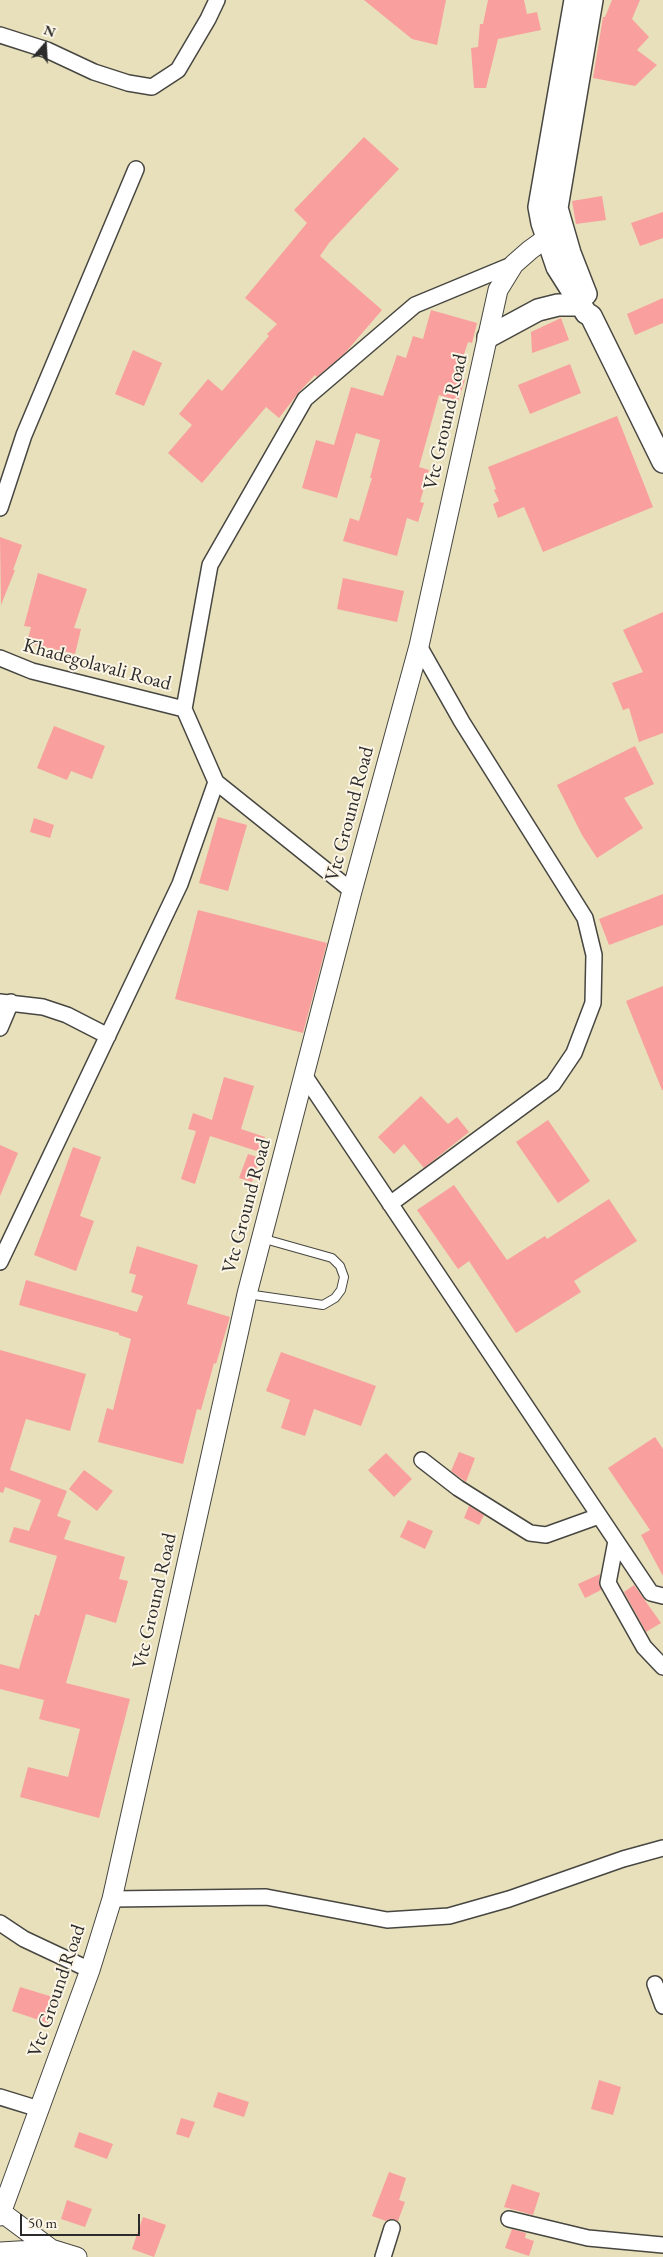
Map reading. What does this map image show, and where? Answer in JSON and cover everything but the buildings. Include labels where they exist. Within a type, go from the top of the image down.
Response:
[{"type":"main road","points":[[488,337],[538,310],[558,306],[592,311],[554,232],[585,1]]},
{"type":"main road","points":[[586,310],[663,462]]},
{"type":"street","points":[[0,34],[48,50],[128,83],[152,87],[178,70],[208,20],[217,0]]},
{"type":"street","points":[[0,508],[24,436],[136,169]]},
{"type":"street","name":"Vtc Ground Road","points":[[1,2214],[90,1970],[112,1899],[247,1294],[352,891],[419,646],[498,290],[514,264],[554,232]]},
{"type":"street","points":[[352,891],[216,782],[184,709],[210,565],[305,399],[415,305],[514,264]]},
{"type":"street","points":[[390,1204],[553,1084],[574,1053],[593,1003],[594,955],[585,918],[462,722],[419,646]]},
{"type":"street","name":"Khadegolavali Road","points":[[0,658],[32,671],[184,709]]},
{"type":"street","points":[[0,1262],[180,884],[216,782]]},
{"type":"street","points":[[0,1028],[6,1002],[43,1007],[68,1015],[108,1036]]},
{"type":"street","points":[[304,1075],[651,1593],[663,1596]]},
{"type":"street","points":[[422,1460],[458,1488],[530,1534],[546,1534],[599,1516]]},
{"type":"street","points":[[616,1541],[608,1583],[644,1647],[663,1667]]},
{"type":"street","points":[[112,1899],[266,1897],[387,1920],[449,1916],[509,1899],[623,1859],[663,1848]]},
{"type":"street","points":[[0,1923],[24,1939],[90,1970]]},
{"type":"street","points":[[655,1984],[663,2006]]},
{"type":"street","points":[[0,2097],[39,2109]]},
{"type":"street","points":[[1,2214],[51,2249],[77,2257]]},
{"type":"street","points":[[509,2219],[588,2238],[663,2245]]},
{"type":"street","points":[[384,2257],[392,2228]]},
{"type":"street","points":[[0,2252],[51,2249]]},
{"type":"lane","points":[[247,1294],[323,1305],[335,1298],[341,1290],[344,1277],[340,1266],[332,1258],[262,1238]]}]
